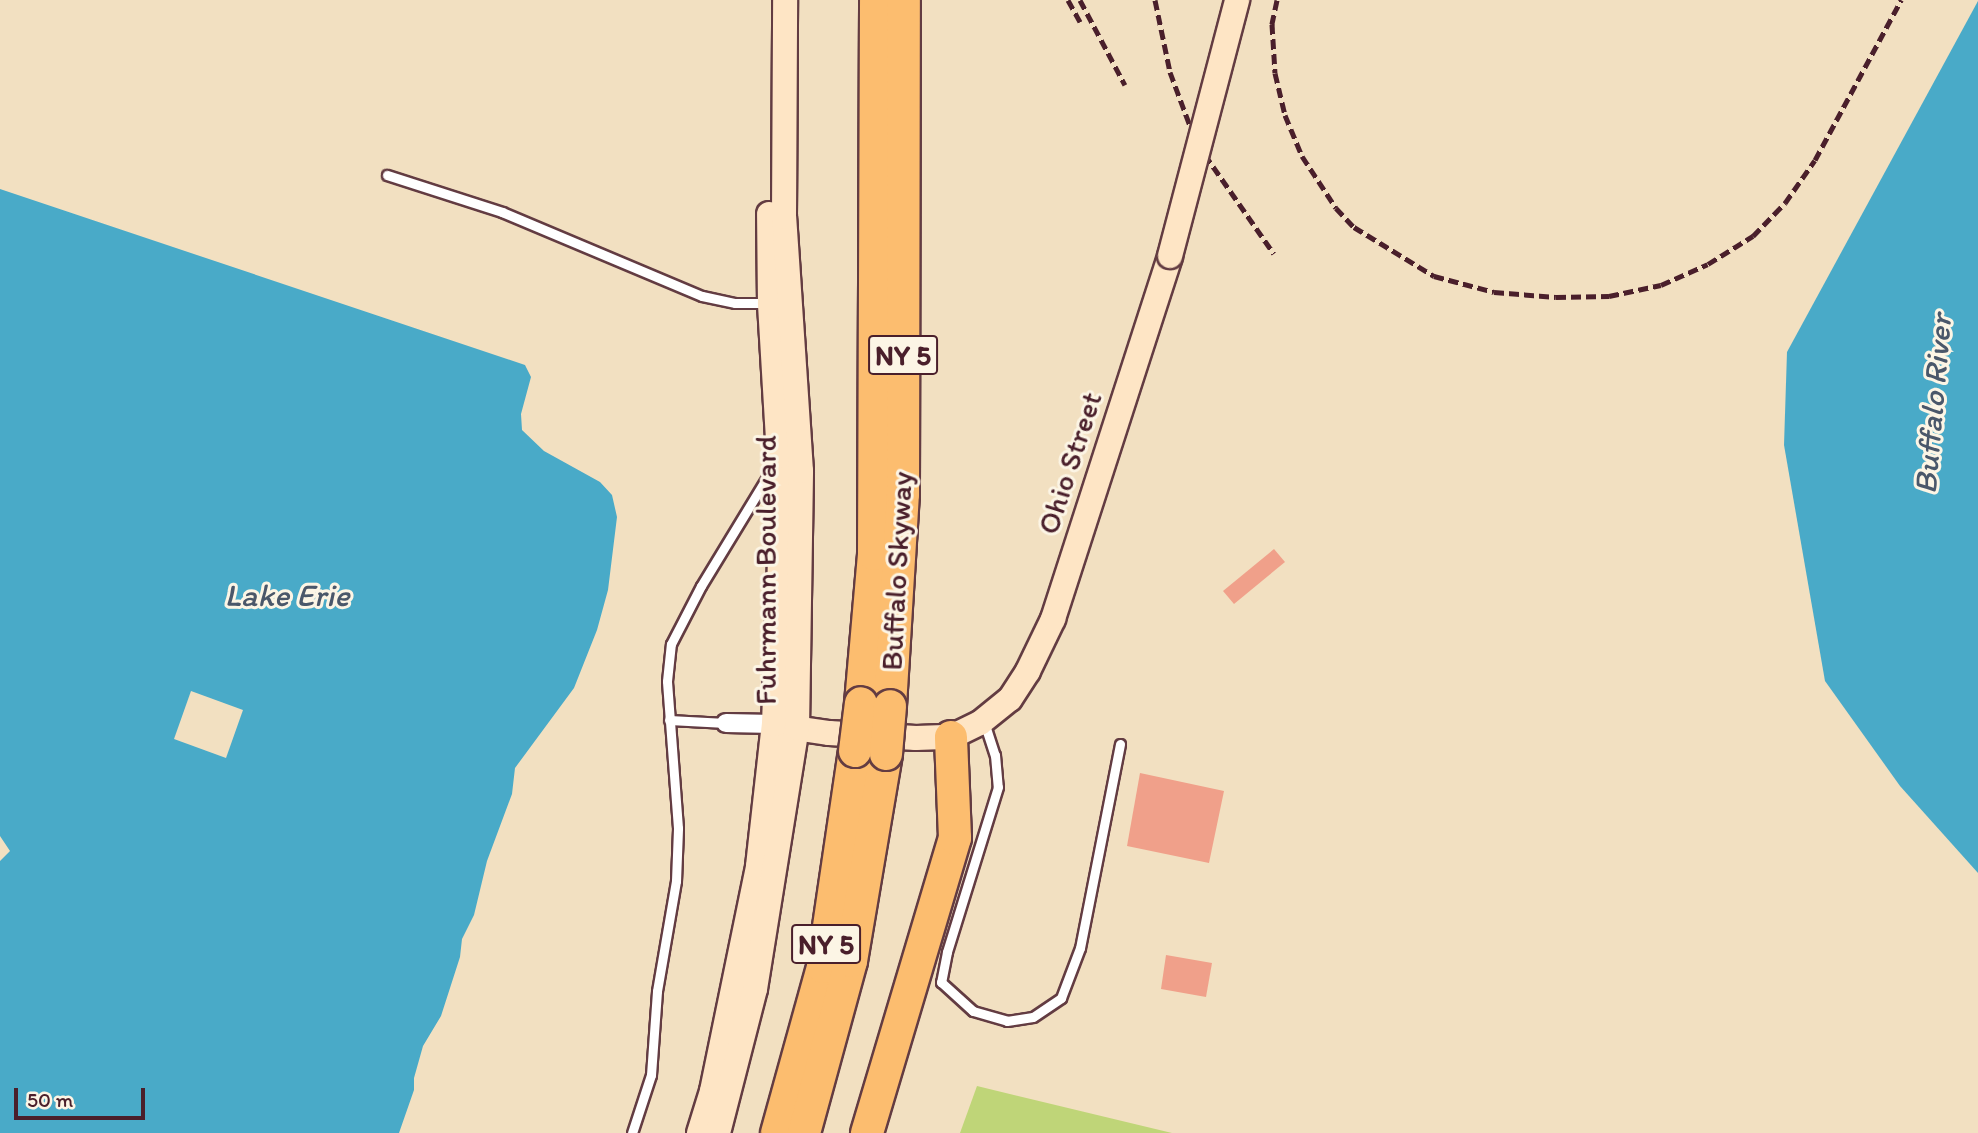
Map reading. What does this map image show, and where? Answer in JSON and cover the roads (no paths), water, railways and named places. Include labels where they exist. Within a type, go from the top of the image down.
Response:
[{"type":"highway","name":"Buffalo Skyway","points":[[804,1133],[851,961],[876,705],[874,555],[894,1]]},
{"type":"highway","points":[[867,1133],[956,838],[951,737]]},
{"type":"highway","name":"Buffalo Skyway","points":[[777,1133],[823,967],[871,753]]},
{"type":"street","name":"Fuhrmann Boulevard","points":[[699,1133],[712,1091],[785,726],[779,574],[780,303],[770,0]]},
{"type":"street","name":"Fuhrmann Boulevard","points":[[718,1133],[755,989],[785,726],[801,471],[780,303],[784,218],[785,0]]},
{"type":"street","name":"Ohio Street","points":[[785,726],[829,733],[916,738],[951,737],[983,720],[1010,699],[1028,671],[1053,620],[1170,256],[1237,0]]},
{"type":"street","points":[[726,723],[785,726]]},
{"type":"lane","points":[[387,175],[502,212],[702,296],[735,303],[780,303]]},
{"type":"lane","points":[[632,1133],[651,1075],[657,991],[676,881],[678,828],[667,681],[671,644],[701,586],[761,492],[779,447]]},
{"type":"lane","points":[[669,720],[726,723]]},
{"type":"lane","points":[[983,720],[995,755],[998,788],[947,952],[941,982],[973,1011],[1007,1021],[1033,1017],[1061,998],[1080,948],[1120,744]]},
{"type":"water","name":"Buffalo River","points":[[1978,1],[1978,873],[1900,786],[1825,681],[1784,445],[1787,352]]},
{"type":"water","name":"Lake Erie","points":[[0,189],[525,365],[531,377],[521,414],[522,430],[544,451],[600,482],[612,495],[617,517],[608,590],[597,630],[574,688],[515,768],[512,794],[487,861],[474,915],[462,939],[460,957],[441,1016],[423,1046],[414,1078],[414,1090],[399,1133],[0,1133],[0,861],[10,851],[0,836]]},
{"type":"railway","points":[[1068,0],[1080,22]]},
{"type":"railway","points":[[1080,0],[1125,85]]},
{"type":"railway","points":[[1155,0],[1170,72],[1196,142],[1274,254]]},
{"type":"railway","points":[[1277,0],[1272,24],[1275,73],[1285,115],[1302,156],[1336,208],[1354,227],[1434,276],[1494,292],[1556,297],[1609,296],[1661,285],[1708,264],[1753,236],[1785,203],[1815,160],[1901,0]]}]
